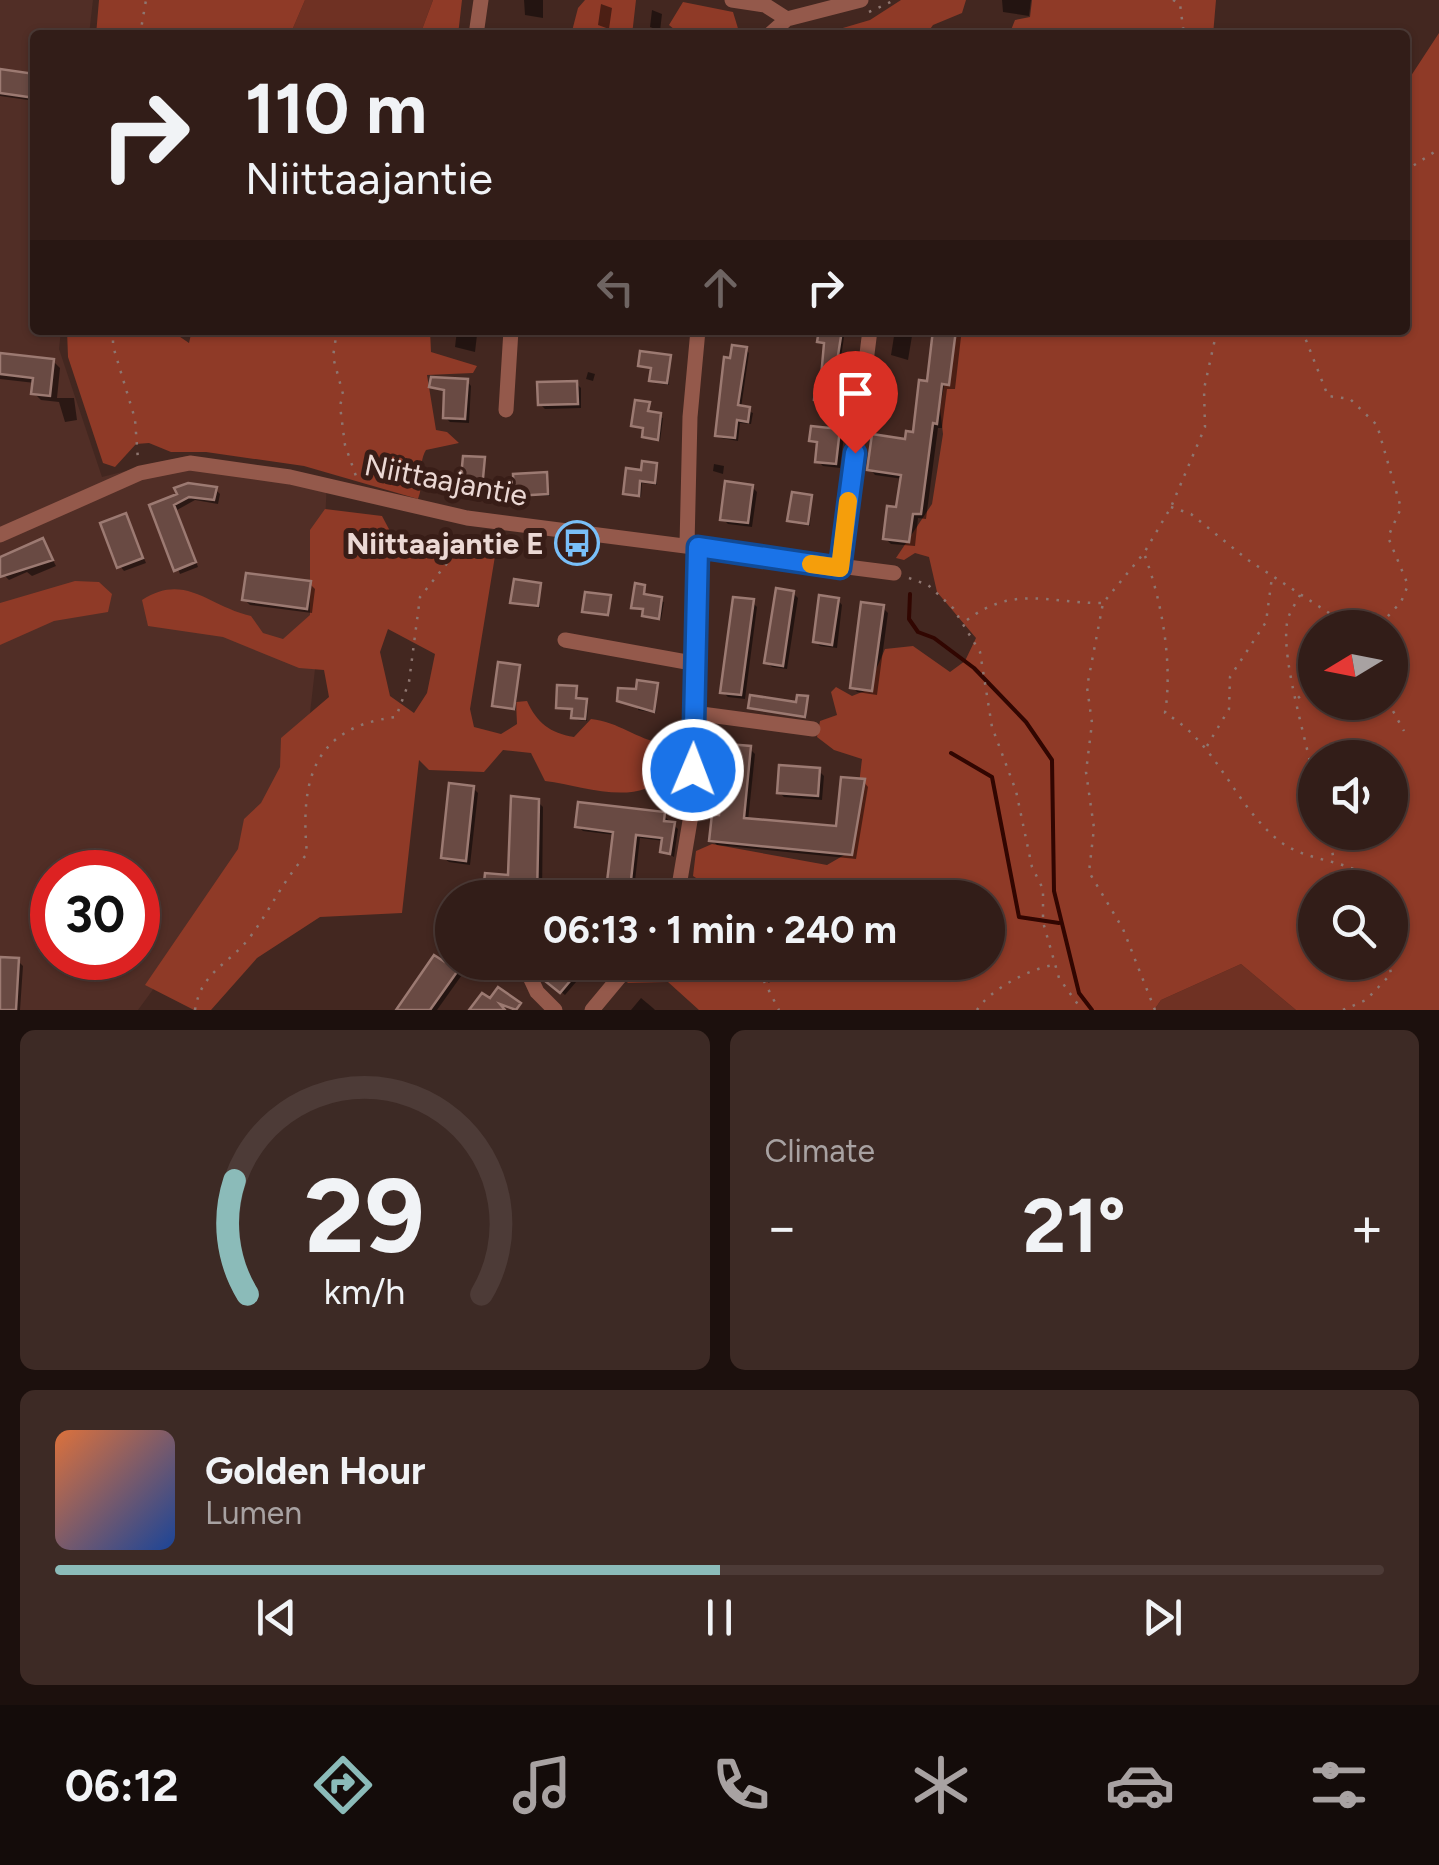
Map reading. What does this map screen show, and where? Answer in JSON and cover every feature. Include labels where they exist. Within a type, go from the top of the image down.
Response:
[{"type":"street","points":[[477,30],[481,0]]},
{"type":"street","points":[[732,0],[764,5],[787,19]]},
{"type":"street","points":[[775,30],[787,19],[861,0]]},
{"type":"street","points":[[506,410],[511,335]]},
{"type":"street","points":[[683,880],[692,815],[690,416],[698,335]]},
{"type":"street","points":[[840,568],[869,335]]},
{"type":"street","name":"Niittaajantie","points":[[0,534],[140,473],[190,463],[362,492],[467,518],[894,574]]},
{"type":"street","points":[[566,640],[692,663]]},
{"type":"street","points":[[694,713],[813,729]]},
{"type":"street","points":[[532,980],[537,992],[555,1010]]},
{"type":"street","points":[[592,1010],[617,980]]},
{"type":"path","points":[[141,30],[146,0]]},
{"type":"path","points":[[1173,0],[1180,4],[1183,30]]},
{"type":"path","points":[[1410,168],[1439,149]]},
{"type":"path","points":[[113,335],[135,418],[140,473]]},
{"type":"path","points":[[336,335],[333,357],[343,394],[340,406],[345,445],[362,492]]},
{"type":"path","points":[[1154,1010],[1123,929],[1089,872],[1094,828],[1086,772],[1092,723],[1087,686],[1103,604],[1144,553],[1171,507],[1205,426],[1204,389],[1216,335]]},
{"type":"path","points":[[1304,335],[1328,396],[1350,400],[1377,425],[1389,456],[1401,508],[1388,537],[1408,585],[1394,610]]},
{"type":"path","points":[[1171,507],[1191,514],[1324,610]]},
{"type":"path","points":[[195,1010],[210,970],[248,940],[284,879],[308,854],[303,809],[309,773],[337,739],[360,722],[396,717],[409,682],[420,597],[460,548],[467,518]]},
{"type":"path","points":[[1144,553],[1156,585],[1167,676],[1165,714],[1187,726],[1233,780],[1247,808],[1278,840],[1310,860],[1355,870]]},
{"type":"path","points":[[894,574],[928,584],[965,621],[980,652],[992,727],[1016,790],[1032,868],[1042,889],[1043,922],[1055,965],[1082,1010]]},
{"type":"path","points":[[1205,749],[1230,709],[1230,677],[1266,622],[1272,576]]},
{"type":"path","points":[[965,621],[996,600],[1024,595],[1052,603],[1103,604]]},
{"type":"path","points":[[1298,698],[1290,676],[1287,622],[1300,595]]},
{"type":"path","points":[[1398,720],[1404,731]]},
{"type":"path","points":[[1332,850],[1334,864]]},
{"type":"path","points":[[978,1010],[988,992],[1025,978],[1040,967],[1055,965]]},
{"type":"path","points":[[764,980],[780,1010]]},
{"type":"path","points":[[1343,1010],[1366,1000],[1386,980]]},
{"type":"shaded area","points":[[0,0],[93,0],[90,30],[30,30],[30,335],[60,335],[59,349],[102,477],[186,456],[327,479],[321,616],[299,811],[138,1010],[0,1010]]},
{"type":"shaded area","points":[[99,0],[305,0],[292,30],[96,30]]},
{"type":"shaded area","points":[[305,0],[433,0],[422,30],[292,30]]},
{"type":"shaded area","points":[[433,0],[462,0],[459,30],[422,30]]},
{"type":"shaded area","points":[[585,0],[636,0],[633,30],[572,30],[578,8]]},
{"type":"shaded area","points":[[901,0],[966,0],[962,13],[930,30],[836,30],[870,20]]},
{"type":"shaded area","points":[[1032,0],[1216,0],[1213,30],[1011,30],[1015,20],[1030,17]]},
{"type":"shaded area","points":[[683,2],[733,12],[738,30],[675,30],[669,25]]},
{"type":"shaded area","points":[[1439,33],[1439,1010],[1296,1010],[1241,964],[1161,1000],[1154,1010],[699,1010],[668,982],[625,980],[1005,980],[1005,880],[699,880],[693,876],[696,851],[712,844],[827,865],[851,851],[862,759],[834,750],[817,737],[820,721],[837,715],[831,692],[836,687],[852,696],[867,690],[885,649],[913,646],[950,672],[965,661],[976,638],[937,592],[929,557],[915,553],[904,560],[896,558],[932,504],[943,434],[940,408],[953,335],[1410,335],[1410,77]]},
{"type":"shaded area","points":[[67,335],[177,335],[189,343],[191,335],[430,335],[431,352],[477,366],[473,373],[427,375],[436,430],[447,432],[459,443],[426,450],[418,499],[304,466],[206,452],[171,452],[149,443],[136,444],[115,467],[103,463],[68,357]]},
{"type":"shaded area","points":[[325,509],[382,516],[399,548],[481,536],[495,556],[470,709],[474,727],[501,734],[517,724],[516,702],[527,701],[545,726],[566,735],[574,737],[591,719],[664,744],[668,774],[641,790],[610,792],[545,781],[531,753],[503,750],[484,772],[429,770],[419,760],[402,913],[320,917],[257,958],[211,1010],[194,1010],[145,985],[148,980],[160,980],[160,963],[238,849],[244,819],[261,803],[280,767],[281,738],[329,697],[324,670],[299,668],[223,637],[148,626],[142,600],[157,592],[184,590],[251,616],[263,633],[283,639],[310,615],[310,530]],"holes":[[[388,629],[435,654],[427,693],[414,713],[390,696],[380,652]]]},
{"type":"shaded area","points":[[75,581],[99,582],[112,594],[108,612],[54,621],[0,645],[0,603]]},
{"type":"shaded area","points":[[1241,964],[1296,1010],[1154,1010],[1161,1000]]},
{"type":"building","points":[[0,69],[30,73],[30,97],[0,93]]},
{"type":"building","points":[[818,335],[841,335],[837,362],[846,363],[843,403],[814,400],[815,389],[820,389],[824,343],[817,342]]},
{"type":"building","points":[[932,335],[955,335],[949,385],[942,384],[937,424],[933,423],[921,514],[913,514],[909,542],[883,539],[887,506],[896,507],[901,475],[867,470],[872,434],[905,439],[906,431],[913,432],[919,380],[927,381]]},
{"type":"building","points":[[732,345],[747,347],[738,405],[750,407],[748,422],[737,420],[735,438],[715,436],[724,357],[730,358]]},
{"type":"building","points":[[640,351],[671,355],[667,383],[649,381],[651,368],[638,366]]},
{"type":"building","points":[[0,353],[54,359],[50,396],[31,394],[33,378],[0,374]]},
{"type":"building","points":[[431,377],[468,379],[465,419],[443,418],[444,390],[429,387]]},
{"type":"building","points":[[577,381],[578,404],[538,405],[537,382]]},
{"type":"building","points":[[635,400],[650,402],[648,411],[661,413],[658,440],[642,437],[643,428],[631,426]]},
{"type":"building","points":[[811,426],[840,429],[836,464],[815,462],[817,442],[809,441]]},
{"type":"building","points":[[463,456],[485,457],[482,489],[460,488]]},
{"type":"building","points":[[642,461],[657,463],[655,483],[640,481],[639,496],[623,494],[626,468],[641,470]]},
{"type":"building","points":[[547,472],[548,494],[514,496],[513,474]]},
{"type":"building","points":[[725,481],[753,485],[748,523],[720,520]]},
{"type":"building","points":[[188,483],[217,487],[214,500],[189,497],[174,505],[196,562],[174,571],[149,505],[177,494],[174,488]]},
{"type":"building","points":[[792,492],[812,495],[808,524],[787,521]]},
{"type":"building","points":[[126,513],[143,558],[117,568],[100,523]]},
{"type":"building","points":[[43,538],[53,560],[0,577],[0,557]]},
{"type":"building","points":[[246,573],[311,581],[307,609],[242,600]]},
{"type":"building","points":[[514,579],[541,583],[538,606],[510,603]]},
{"type":"building","points":[[635,583],[645,585],[644,594],[662,597],[659,619],[642,616],[643,609],[631,608]]},
{"type":"building","points":[[776,588],[794,591],[783,666],[764,663]]},
{"type":"building","points":[[585,592],[611,595],[608,615],[582,612]]},
{"type":"building","points":[[819,595],[839,598],[832,645],[813,642]]},
{"type":"building","points":[[733,597],[754,599],[741,695],[720,693]]},
{"type":"building","points":[[861,602],[884,605],[872,691],[850,688]]},
{"type":"building","points":[[498,662],[520,665],[514,709],[492,706]]},
{"type":"building","points":[[637,680],[658,683],[654,712],[617,701],[618,688],[636,689]]},
{"type":"building","points":[[557,685],[577,686],[576,698],[587,699],[585,719],[571,718],[572,709],[556,708]]},
{"type":"building","points":[[750,695],[796,702],[797,695],[808,696],[805,717],[748,708]]},
{"type":"building","points":[[727,744],[751,746],[744,818],[836,826],[841,777],[865,779],[852,855],[709,841],[712,814],[719,815]]},
{"type":"building","points":[[779,765],[820,768],[818,796],[777,793]]},
{"type":"building","points":[[449,783],[474,786],[466,861],[441,858]]},
{"type":"building","points":[[511,796],[539,799],[537,880],[484,880],[485,873],[508,875]]},
{"type":"building","points":[[578,802],[665,812],[664,821],[675,822],[670,854],[660,852],[662,838],[636,835],[631,880],[607,880],[613,832],[575,827]]},
{"type":"building","points":[[435,956],[435,980],[451,980],[430,1010],[396,1010]]},
{"type":"building","points":[[0,957],[19,958],[16,1010],[0,1010]]},
{"type":"building","points":[[545,980],[571,980],[560,993]]},
{"type":"building","points":[[498,987],[521,1003],[516,1010],[500,1004],[505,1010],[469,1010],[482,993],[490,998]]},
{"type":"waterway","points":[[910,594],[909,619],[918,632],[934,638],[974,668],[1026,722],[1052,760],[1054,891],[1079,993],[1092,1010]]},
{"type":"waterway","points":[[951,753],[992,777],[1019,917],[1059,923]]},
{"type":"slow traffic","points":[[811,564],[840,568],[848,501]]},
{"type":"place","name":"Niittaajantie E","points":[[577,543]]},
{"type":"route","points":[[693,770],[692,663],[698,547],[840,568],[855,453]]}]
